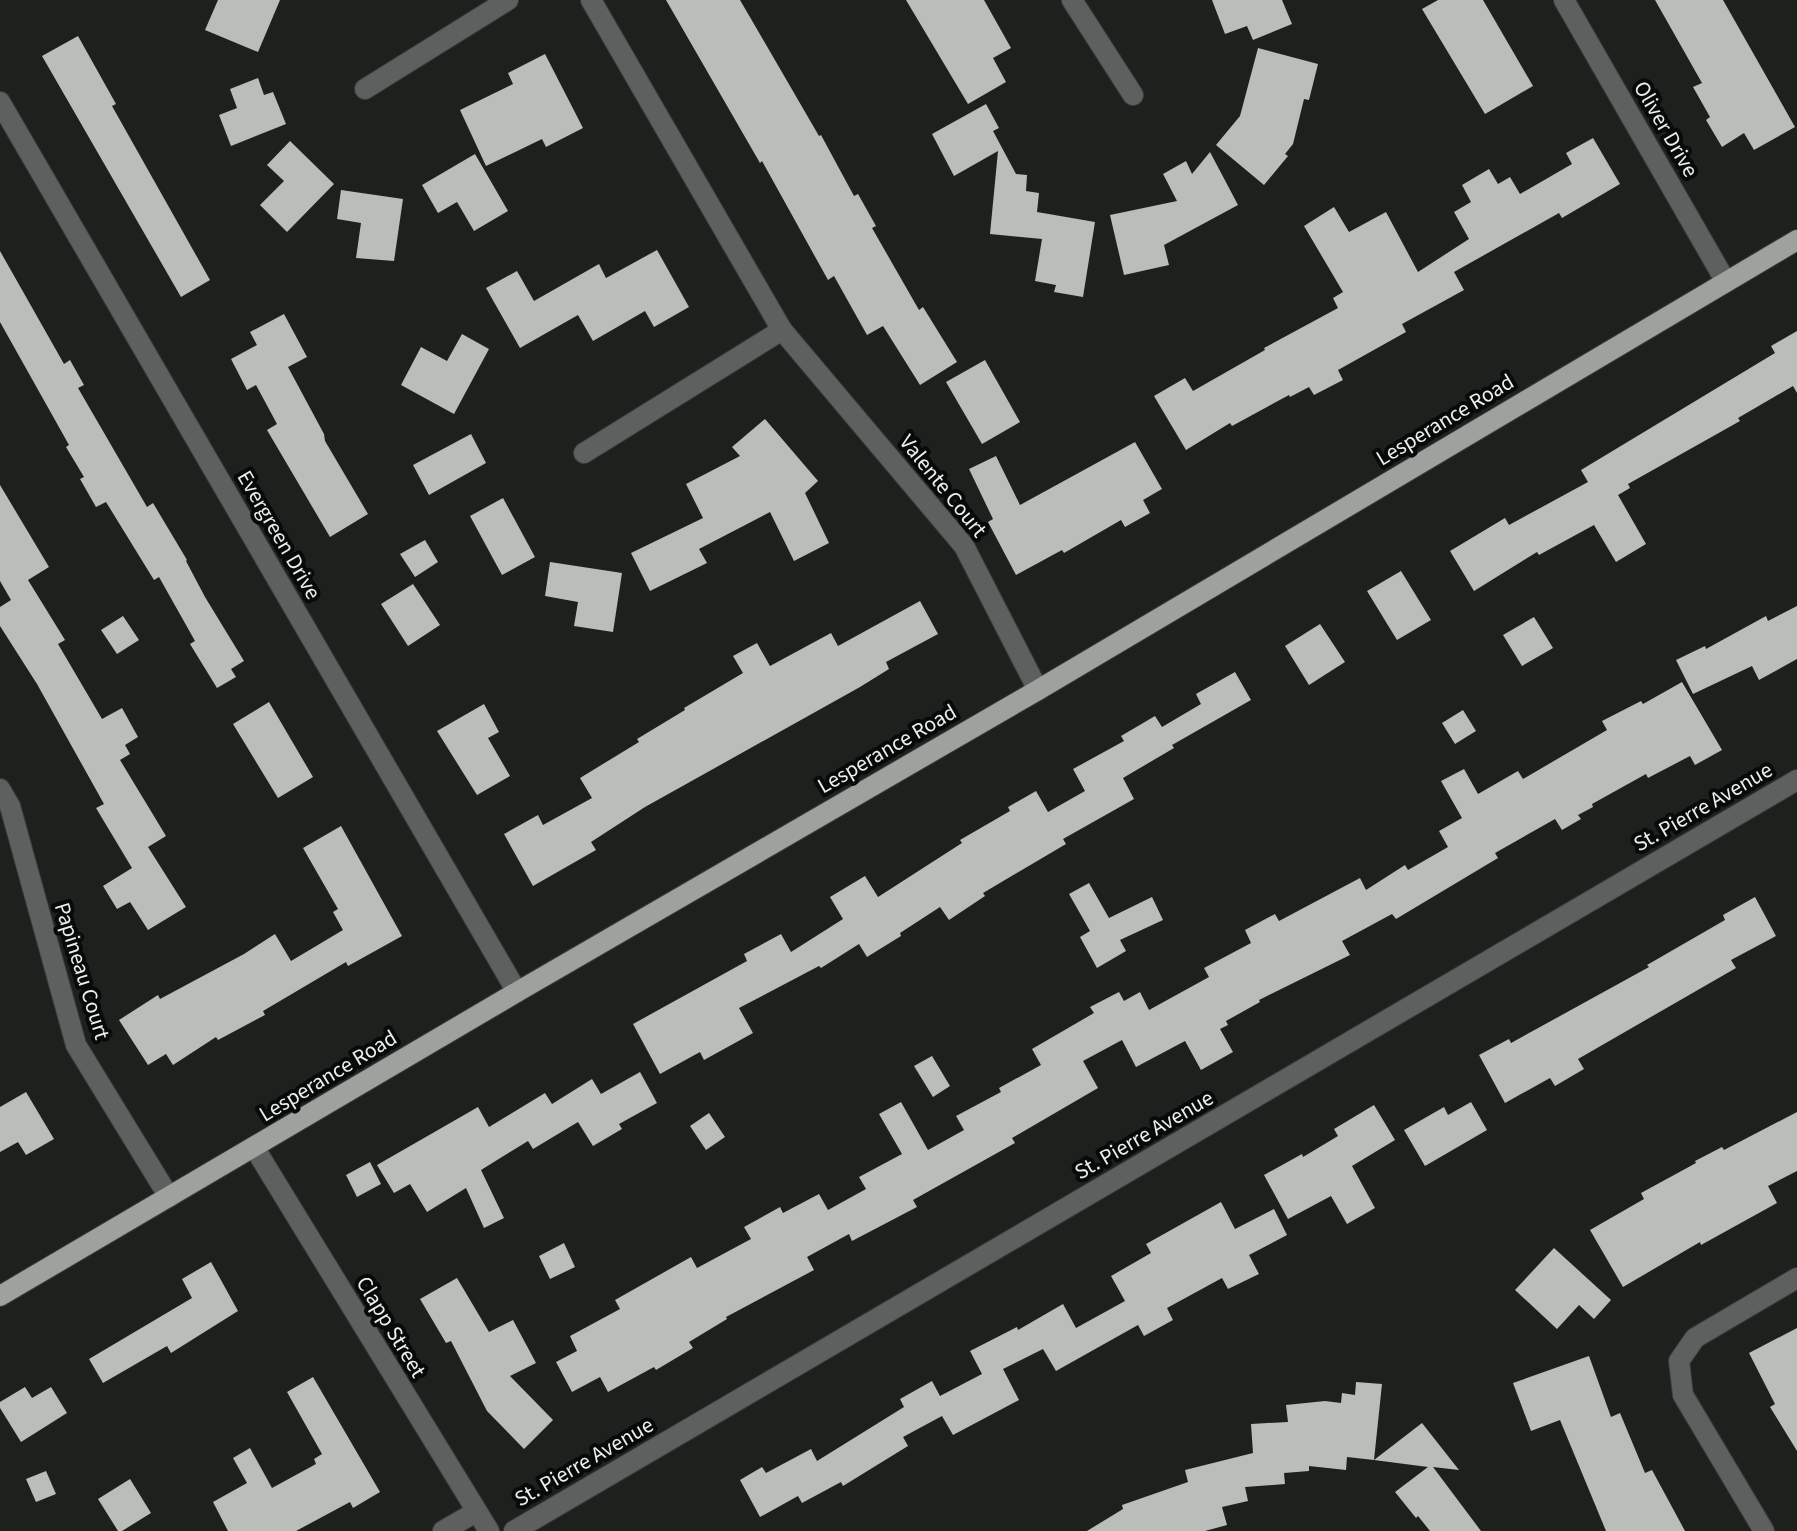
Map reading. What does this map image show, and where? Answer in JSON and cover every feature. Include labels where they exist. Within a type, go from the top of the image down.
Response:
[{"type":"main road","name":"Lesperance Road","points":[[0,1296],[1038,690],[1797,240]]},
{"type":"street","points":[[365,89],[508,0]]},
{"type":"street","name":"Valente Court","points":[[591,0],[782,330],[964,546],[1038,690]]},
{"type":"street","points":[[1072,0],[1133,95]]},
{"type":"street","name":"Oliver Drive","points":[[1564,0],[1726,282]]},
{"type":"street","name":"Evergreen Drive","points":[[0,102],[517,992]]},
{"type":"street","points":[[584,453],[782,330]]},
{"type":"street","name":"St. Pierre Avenue","points":[[514,1531],[1797,780]]},
{"type":"street","name":"Papineau Court","points":[[0,789],[10,806],[76,1045],[169,1197]]},
{"type":"street","name":"Clapp Street","points":[[254,1147],[489,1531]]},
{"type":"street","points":[[1764,1531],[1683,1395],[1679,1361],[1695,1338],[1797,1278]]},
{"type":"street","points":[[443,1531],[476,1512]]},
{"type":"building","points":[[218,0],[280,0],[258,52],[205,30]]},
{"type":"building","points":[[666,0],[740,0],[854,196],[858,194],[876,226],[872,228],[919,310],[923,307],[957,362],[920,385],[883,326],[867,335],[834,276],[828,280],[762,161],[760,163]]},
{"type":"building","points":[[906,0],[984,0],[1011,48],[993,58],[1006,82],[968,104]]},
{"type":"building","points":[[1212,0],[1282,0],[1292,24],[1253,40],[1247,26],[1225,34]]},
{"type":"building","points":[[1438,0],[1483,0],[1533,86],[1485,114],[1422,9]]},
{"type":"building","points":[[1655,0],[1723,0],[1795,127],[1754,150],[1744,133],[1722,147],[1706,120],[1710,117],[1693,87],[1702,83]]},
{"type":"building","points":[[78,36],[116,104],[112,106],[210,280],[181,297],[42,56]]},
{"type":"building","points":[[1258,48],[1318,64],[1309,100],[1304,99],[1293,144],[1285,154],[1288,156],[1264,185],[1216,145],[1240,116]]},
{"type":"building","points":[[545,54],[583,128],[546,147],[542,139],[486,166],[460,110],[513,84],[508,73]]},
{"type":"building","points":[[258,78],[264,95],[273,92],[286,124],[231,146],[219,115],[237,108],[230,89]]},
{"type":"building","points":[[986,104],[999,128],[993,131],[1016,174],[1027,175],[1026,191],[1039,193],[1037,212],[1095,222],[1083,297],[1054,292],[1056,285],[1035,281],[1042,239],[990,234],[998,151],[954,176],[932,134]]},
{"type":"building","points":[[1593,138],[1620,184],[1562,218],[1559,213],[1454,272],[1464,290],[1402,324],[1406,332],[1338,370],[1343,380],[1314,395],[1309,387],[1289,395],[1232,426],[1230,423],[1186,450],[1154,396],[1185,378],[1193,391],[1338,308],[1333,298],[1343,292],[1304,226],[1334,207],[1349,232],[1386,212],[1418,272],[1469,239],[1454,212],[1471,202],[1462,185],[1489,169],[1498,184],[1510,177],[1520,194],[1572,164],[1566,153]]},
{"type":"building","points":[[290,141],[334,184],[287,232],[260,205],[284,181],[267,165]]},
{"type":"building","points":[[1210,152],[1238,205],[1164,245],[1169,265],[1124,275],[1110,215],[1177,201],[1163,174],[1186,161],[1192,174]]},
{"type":"building","points":[[475,154],[508,211],[474,231],[457,202],[438,213],[422,185]]},
{"type":"building","points":[[341,190],[403,199],[394,261],[356,258],[361,223],[337,219]]},
{"type":"building","points":[[657,250],[689,307],[654,327],[645,311],[593,341],[578,315],[520,348],[486,288],[517,271],[534,301],[599,264],[606,278]]},
{"type":"building","points":[[0,251],[64,364],[70,360],[84,385],[78,388],[147,507],[153,503],[244,661],[231,669],[236,677],[217,688],[190,644],[195,641],[159,577],[154,580],[106,502],[96,507],[80,479],[84,477],[66,447],[69,445],[0,322]]},
{"type":"building","points":[[284,314],[307,357],[288,367],[325,441],[368,514],[330,537],[267,430],[277,424],[256,385],[247,390],[231,359],[257,345],[250,332]]},
{"type":"building","points":[[1797,331],[1797,393],[1793,386],[1738,418],[1740,421],[1628,484],[1630,488],[1618,495],[1646,544],[1616,562],[1594,525],[1539,555],[1537,552],[1474,591],[1450,551],[1505,518],[1509,525],[1588,482],[1581,470],[1775,353],[1771,346]]},
{"type":"building","points":[[462,334],[489,349],[454,414],[401,385],[421,347],[447,361]]},
{"type":"building","points":[[985,360],[1020,422],[982,444],[946,382]]},
{"type":"building","points":[[765,419],[818,481],[805,493],[829,543],[794,561],[770,512],[699,549],[707,563],[650,591],[631,553],[703,518],[686,484],[740,456],[732,447]]},
{"type":"building","points":[[471,434],[486,463],[429,495],[413,465]]},
{"type":"building","points":[[1135,442],[1162,489],[1143,500],[1150,513],[1125,527],[1121,520],[1064,553],[1062,550],[1016,575],[988,522],[993,519],[969,469],[996,456],[1020,505]]},
{"type":"building","points":[[0,485],[49,567],[28,580],[65,640],[58,644],[102,719],[122,708],[138,737],[125,745],[130,754],[120,760],[166,836],[148,847],[186,907],[148,930],[130,902],[117,909],[103,886],[132,868],[96,808],[104,804],[37,684],[0,626],[0,607],[11,600],[0,581]]},
{"type":"building","points":[[503,498],[535,557],[502,575],[470,516]]},
{"type":"building","points":[[425,540],[438,562],[415,577],[400,554]]},
{"type":"building","points":[[550,562],[622,573],[613,632],[574,626],[578,602],[545,596]]},
{"type":"building","points":[[1401,571],[1431,620],[1397,640],[1367,591]]},
{"type":"building","points":[[413,584],[440,625],[408,646],[381,604]]},
{"type":"building","points":[[920,601],[938,634],[886,662],[889,669],[860,687],[645,807],[591,842],[596,850],[533,886],[504,834],[538,815],[543,825],[592,798],[580,778],[639,742],[637,739],[684,708],[743,673],[733,656],[757,643],[770,666],[831,633],[838,646]]},
{"type":"building","points":[[1797,606],[1797,659],[1759,680],[1752,666],[1693,694],[1676,660],[1705,646],[1706,649],[1766,616],[1768,621]]},
{"type":"building","points":[[123,616],[139,640],[117,654],[101,630]]},
{"type":"building","points":[[1534,617],[1553,648],[1522,666],[1503,635]]},
{"type":"building","points":[[1320,624],[1345,662],[1309,685],[1285,646]]},
{"type":"building","points":[[1235,672],[1251,700],[1172,745],[1174,748],[1123,778],[1134,799],[1063,839],[1066,844],[983,893],[985,896],[949,920],[940,907],[867,957],[859,944],[821,968],[819,966],[739,1008],[753,1033],[704,1060],[700,1052],[660,1074],[633,1024],[747,961],[744,954],[781,934],[791,952],[843,919],[830,897],[865,876],[878,897],[1036,791],[1048,812],[1085,791],[1073,769],[1124,741],[1121,736],[1155,716],[1162,727],[1201,704],[1196,694]]},
{"type":"building","points":[[1682,682],[1722,750],[1695,765],[1690,756],[1648,778],[1646,774],[1592,804],[1593,807],[1578,815],[1581,819],[1562,830],[1555,819],[1495,853],[1498,858],[1396,919],[1392,914],[1342,941],[1350,955],[1259,1000],[1226,1021],[1228,1025],[1220,1029],[1233,1052],[1201,1070],[1185,1041],[1136,1067],[1122,1040],[1083,1061],[1098,1088],[1012,1138],[1015,1143],[913,1200],[917,1207],[852,1241],[849,1234],[807,1257],[814,1270],[726,1317],[689,1342],[693,1348],[656,1370],[654,1367],[608,1392],[600,1377],[572,1392],[556,1362],[577,1351],[570,1336],[620,1309],[615,1300],[691,1257],[697,1268],[751,1239],[744,1227],[780,1207],[783,1213],[819,1194],[828,1210],[866,1189],[859,1177],[902,1154],[879,1114],[901,1102],[928,1150],[964,1130],[956,1116],[1001,1092],[999,1088],[1041,1065],[1032,1049],[1094,1013],[1090,1007],[1119,992],[1124,1001],[1140,992],[1149,1010],[1209,977],[1204,968],[1251,943],[1245,930],[1275,914],[1279,921],[1360,878],[1366,890],[1405,865],[1408,870],[1448,847],[1439,831],[1462,818],[1441,781],[1464,769],[1478,794],[1518,771],[1523,779],[1607,730],[1602,721],[1641,701],[1643,704]]},
{"type":"building","points":[[269,702],[313,777],[278,798],[233,724]]},
{"type":"building","points":[[484,704],[499,732],[488,738],[510,776],[477,795],[437,731]]},
{"type":"building","points":[[1463,710],[1476,731],[1455,744],[1442,723]]},
{"type":"building","points":[[341,826],[402,936],[348,966],[346,962],[263,1011],[265,1015],[218,1040],[216,1037],[173,1065],[166,1054],[148,1065],[119,1020],[158,995],[160,999],[275,934],[291,961],[343,930],[333,912],[338,909],[303,848]]},
{"type":"building","points":[[1089,883],[1109,918],[1152,897],[1163,920],[1120,940],[1126,951],[1097,968],[1080,937],[1090,931],[1069,894]]},
{"type":"building","points":[[1755,897],[1776,936],[1731,960],[1736,968],[1578,1059],[1584,1069],[1555,1086],[1550,1078],[1505,1103],[1479,1055],[1509,1039],[1511,1043],[1649,967],[1647,965],[1725,920],[1723,915]]},
{"type":"building","points":[[932,1056],[950,1086],[933,1097],[914,1066]]},
{"type":"building","points":[[640,1072],[657,1103],[619,1124],[622,1129],[593,1146],[578,1122],[533,1149],[528,1141],[481,1170],[504,1218],[484,1228],[466,1188],[427,1212],[410,1184],[394,1193],[377,1165],[478,1107],[489,1127],[545,1093],[552,1104],[592,1079],[601,1094]]},
{"type":"building","points":[[26,1092],[54,1139],[26,1155],[18,1142],[0,1152],[0,1107]]},
{"type":"building","points":[[1471,1102],[1487,1130],[1425,1166],[1404,1130],[1444,1107],[1448,1115]]},
{"type":"building","points":[[1374,1105],[1395,1140],[1352,1166],[1375,1208],[1347,1224],[1331,1196],[1288,1219],[1264,1175],[1338,1136],[1334,1129]]},
{"type":"building","points":[[1797,1112],[1797,1171],[1768,1186],[1777,1203],[1701,1245],[1700,1242],[1623,1287],[1590,1230],[1644,1199],[1641,1193],[1695,1161],[1722,1147],[1724,1150]]},
{"type":"building","points":[[709,1113],[725,1137],[706,1150],[690,1126]]},
{"type":"building","points":[[370,1162],[381,1184],[357,1197],[346,1175]]},
{"type":"building","points":[[1221,1202],[1235,1229],[1274,1209],[1287,1235],[1249,1255],[1259,1274],[1228,1289],[1222,1278],[1167,1308],[1173,1320],[1144,1336],[1138,1325],[1056,1371],[1043,1349],[1003,1369],[1019,1400],[953,1435],[942,1416],[903,1437],[908,1446],[843,1486],[841,1482],[802,1503],[798,1496],[760,1517],[740,1480],[762,1467],[766,1473],[811,1449],[817,1461],[904,1407],[900,1399],[932,1381],[940,1396],[982,1374],[970,1351],[1017,1327],[1018,1330],[1063,1304],[1076,1328],[1125,1301],[1111,1276],[1151,1253],[1146,1244]]},
{"type":"building","points":[[564,1243],[575,1267],[550,1279],[539,1256]]},
{"type":"building","points":[[1554,1248],[1611,1300],[1594,1319],[1579,1305],[1557,1329],[1515,1290]]},
{"type":"building","points":[[211,1262],[238,1311],[171,1353],[167,1346],[103,1383],[89,1359],[192,1298],[182,1279]]},
{"type":"building","points":[[457,1278],[489,1332],[513,1320],[536,1363],[510,1376],[553,1420],[524,1449],[487,1411],[451,1341],[446,1343],[420,1299]]},
{"type":"building","points":[[1797,1328],[1797,1451],[1770,1407],[1775,1404],[1749,1353]]},
{"type":"building","points":[[1589,1356],[1611,1417],[1620,1413],[1645,1473],[1652,1470],[1685,1531],[1606,1531],[1560,1420],[1531,1431],[1513,1383]]},
{"type":"building","points":[[313,1377],[380,1492],[353,1508],[350,1502],[296,1531],[228,1531],[213,1502],[247,1483],[233,1458],[250,1448],[272,1488],[316,1464],[314,1459],[322,1454],[287,1392]]},
{"type":"building","points":[[1356,1382],[1382,1384],[1374,1460],[1347,1457],[1346,1470],[1309,1466],[1309,1471],[1284,1473],[1285,1484],[1245,1487],[1248,1501],[1222,1507],[1227,1525],[1205,1531],[1087,1531],[1123,1509],[1122,1505],[1188,1482],[1185,1470],[1253,1453],[1251,1424],[1288,1422],[1286,1405],[1325,1401],[1341,1403],[1342,1393],[1355,1395]]},
{"type":"building","points":[[25,1387],[32,1398],[51,1387],[67,1413],[21,1442],[0,1408],[0,1402]]},
{"type":"building","points":[[1422,1423],[1459,1470],[1433,1467],[1481,1531],[1430,1531],[1395,1492],[1428,1467],[1374,1460]]},
{"type":"building","points":[[46,1471],[56,1494],[36,1502],[26,1479]]},
{"type":"building","points":[[130,1479],[151,1513],[118,1531],[98,1499]]}]
